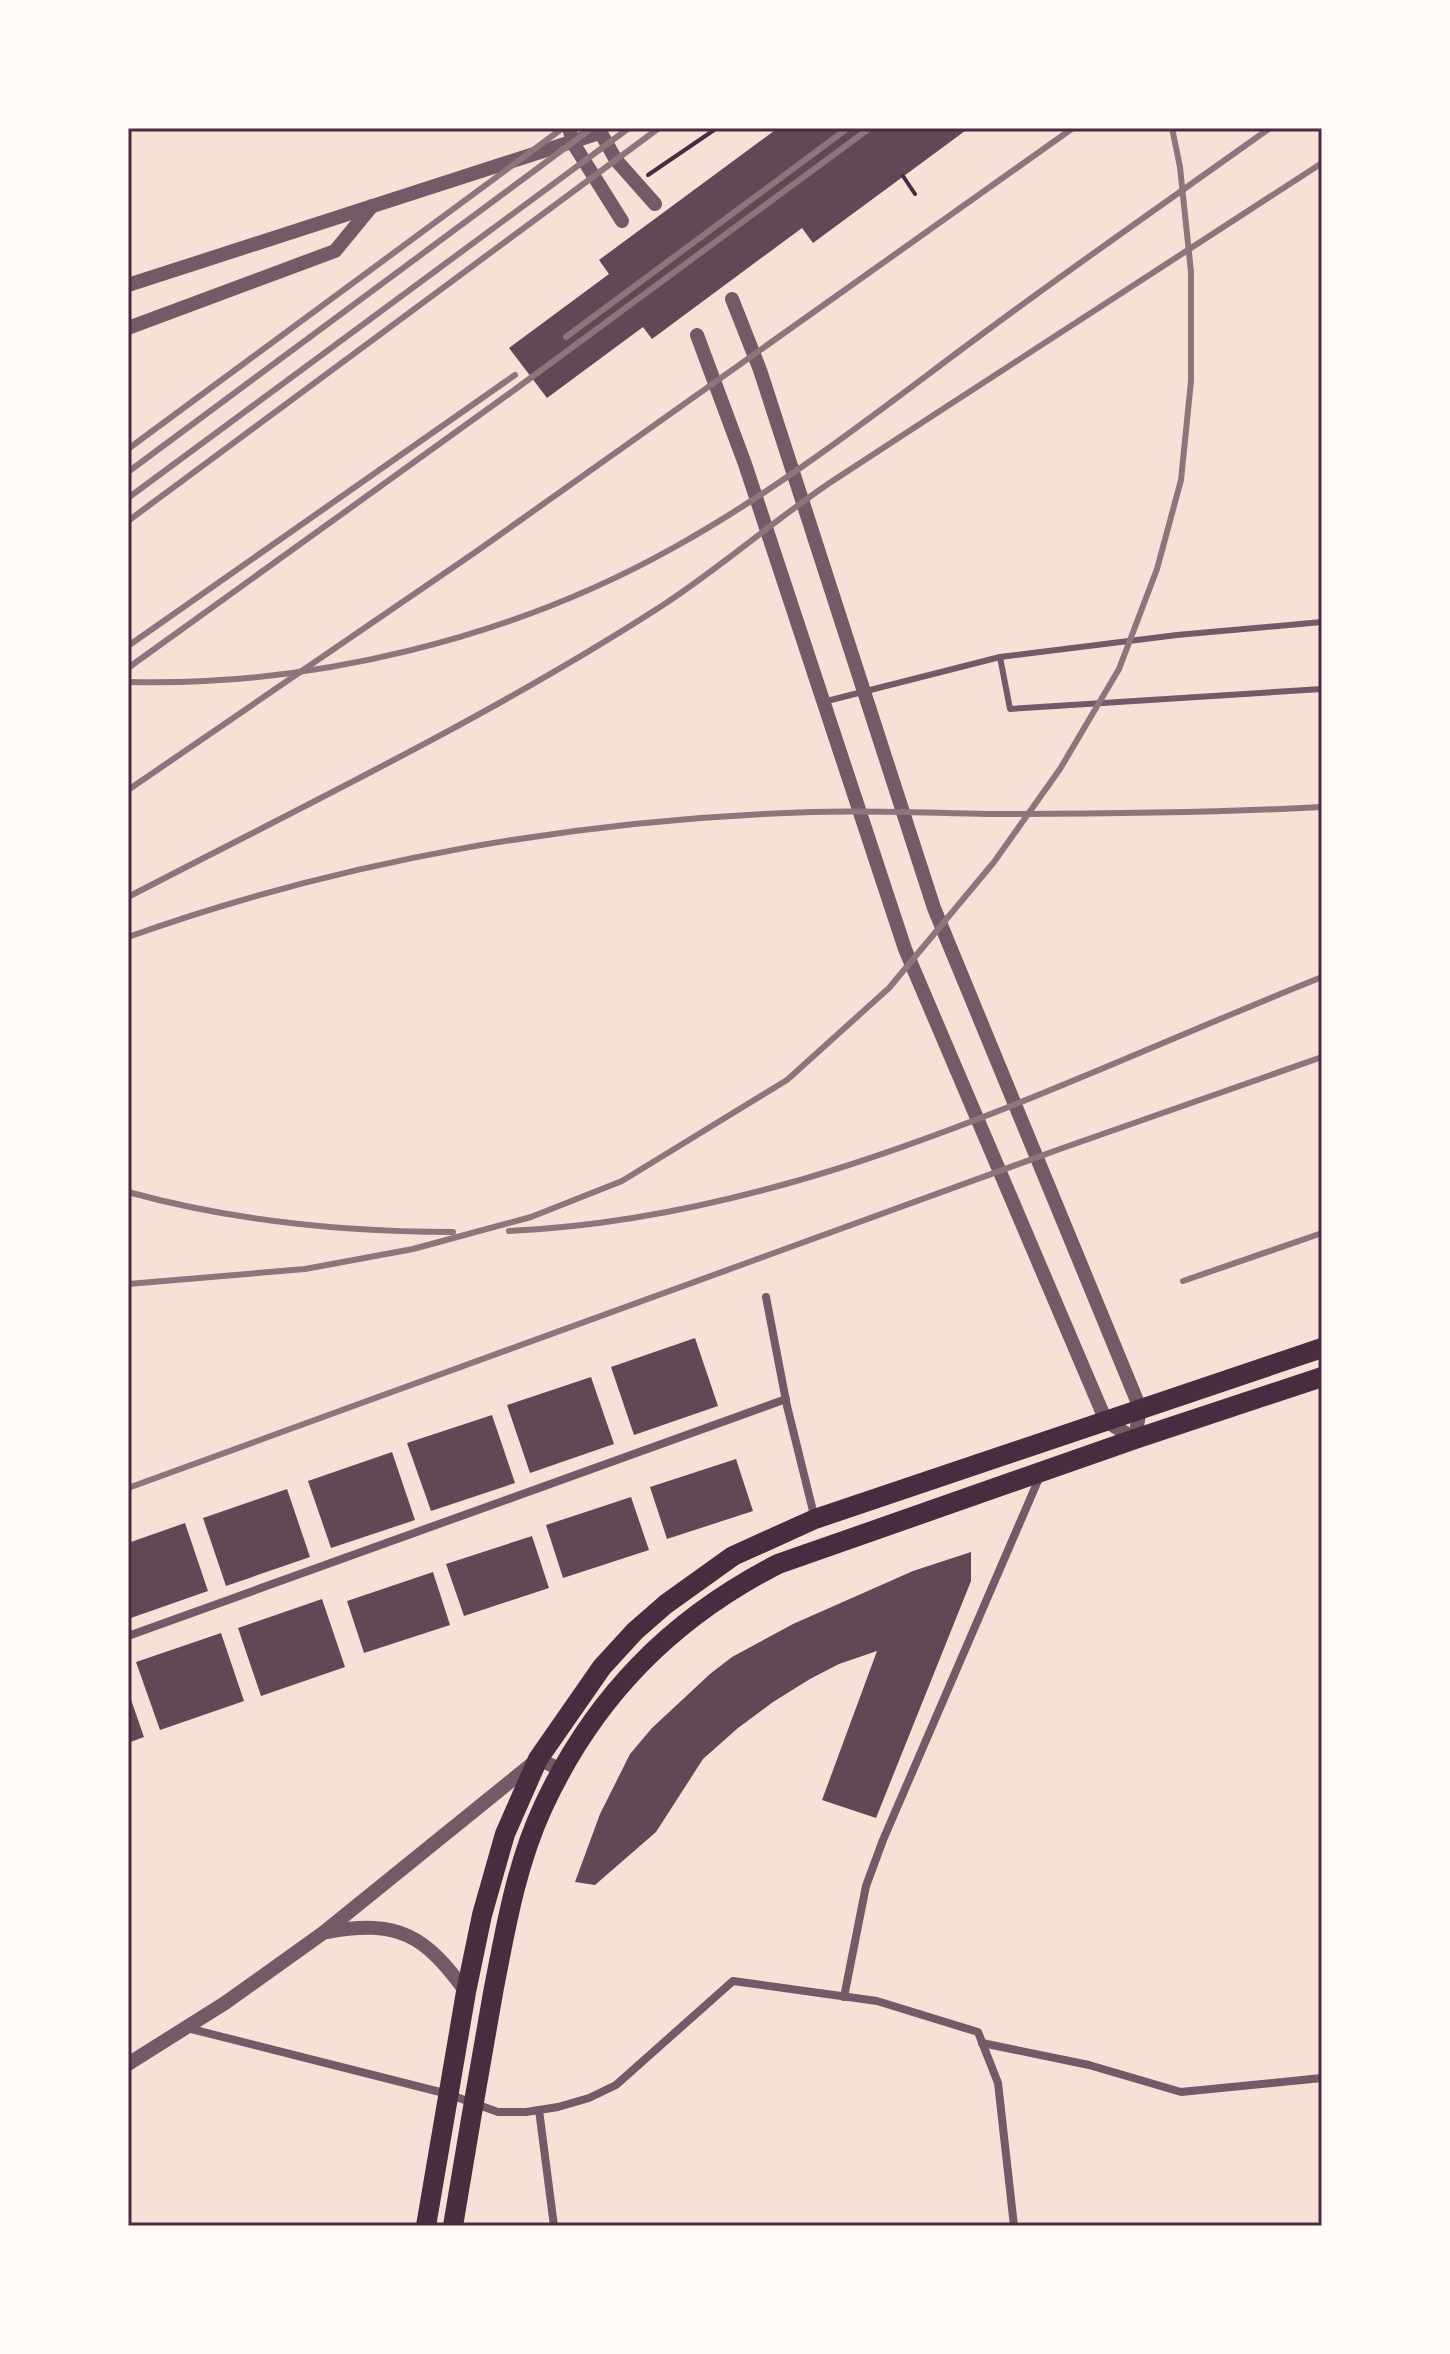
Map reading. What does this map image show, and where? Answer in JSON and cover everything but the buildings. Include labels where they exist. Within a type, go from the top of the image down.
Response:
[{"type":"main road","points":[[426,2226],[466,1992],[482,1915],[505,1834],[538,1759],[602,1667],[635,1631],[666,1604],[733,1556],[815,1519],[1322,1348]]},
{"type":"main road","points":[[453,2226],[501,1946],[517,1879],[538,1818],[562,1770],[599,1714],[648,1655],[696,1613],[734,1587],[778,1564],[1322,1377]]},
{"type":"street","points":[[128,285],[571,136],[599,130],[616,160],[655,204]]},
{"type":"street","points":[[571,136],[622,221]]},
{"type":"street","points":[[128,328],[335,251],[373,205]]},
{"type":"street","points":[[697,335],[745,464],[905,949],[1106,1421],[1135,1439],[1140,1408],[934,908],[760,370],[732,299]]},
{"type":"street","points":[[766,1297],[786,1399],[815,1519]]},
{"type":"street","points":[[128,1636],[786,1399]]},
{"type":"street","points":[[844,1997],[866,1886],[878,1852],[1042,1471]]},
{"type":"street","points":[[128,2064],[187,2028],[323,1933],[538,1759],[562,1770]]},
{"type":"street","points":[[323,1933],[357,1927],[386,1928],[409,1935],[447,1965],[466,1992]]},
{"type":"street","points":[[187,2028],[448,2094],[498,2112],[539,2110],[589,2098],[616,2085],[733,1981],[877,2001],[978,2032],[998,2083],[1014,2226]]},
{"type":"street","points":[[982,2043],[1089,2065],[1181,2092],[1322,2078]]},
{"type":"street","points":[[539,2110],[554,2226]]},
{"type":"lane","points":[[823,702],[1000,657],[1177,635],[1322,622]]},
{"type":"lane","points":[[1000,657],[1010,709],[1322,689]]},
{"type":"path","points":[[637,183],[717,128]]},
{"type":"path","points":[[903,176],[915,194]]},
{"type":"railway","points":[[128,449],[563,128]]},
{"type":"railway","points":[[128,472],[592,128]]},
{"type":"railway","points":[[128,498],[629,128]]},
{"type":"railway","points":[[128,521],[659,128]]},
{"type":"railway","points":[[566,337],[848,128]]},
{"type":"railway","points":[[128,668],[517,388],[870,128]]},
{"type":"railway","points":[[128,790],[477,551],[1073,128]]},
{"type":"railway","points":[[128,1284],[305,1269],[413,1249],[531,1217],[622,1181],[787,1080],[889,988],[994,862],[1060,769],[1119,669],[1157,569],[1181,480],[1191,381],[1191,272],[1180,167],[1172,128]]},
{"type":"railway","points":[[128,682],[268,676],[339,666],[409,651],[478,631],[546,608],[611,580],[715,524],[795,472],[1058,278],[1270,128]]},
{"type":"railway","points":[[128,897],[398,758],[596,647],[682,592],[831,482],[1322,163]]},
{"type":"railway","points":[[128,646],[515,375]]},
{"type":"railway","points":[[128,937],[294,886],[379,865],[552,834],[638,824],[812,812],[1114,813],[1322,807]]},
{"type":"railway","points":[[509,1231],[616,1221],[721,1201],[824,1173],[1025,1101],[1322,977]]},
{"type":"railway","points":[[128,1488],[1060,1149],[1322,1057]]},
{"type":"railway","points":[[128,1192],[208,1210],[289,1223],[371,1230],[453,1232]]},
{"type":"railway","points":[[1183,1281],[1322,1233]]}]
